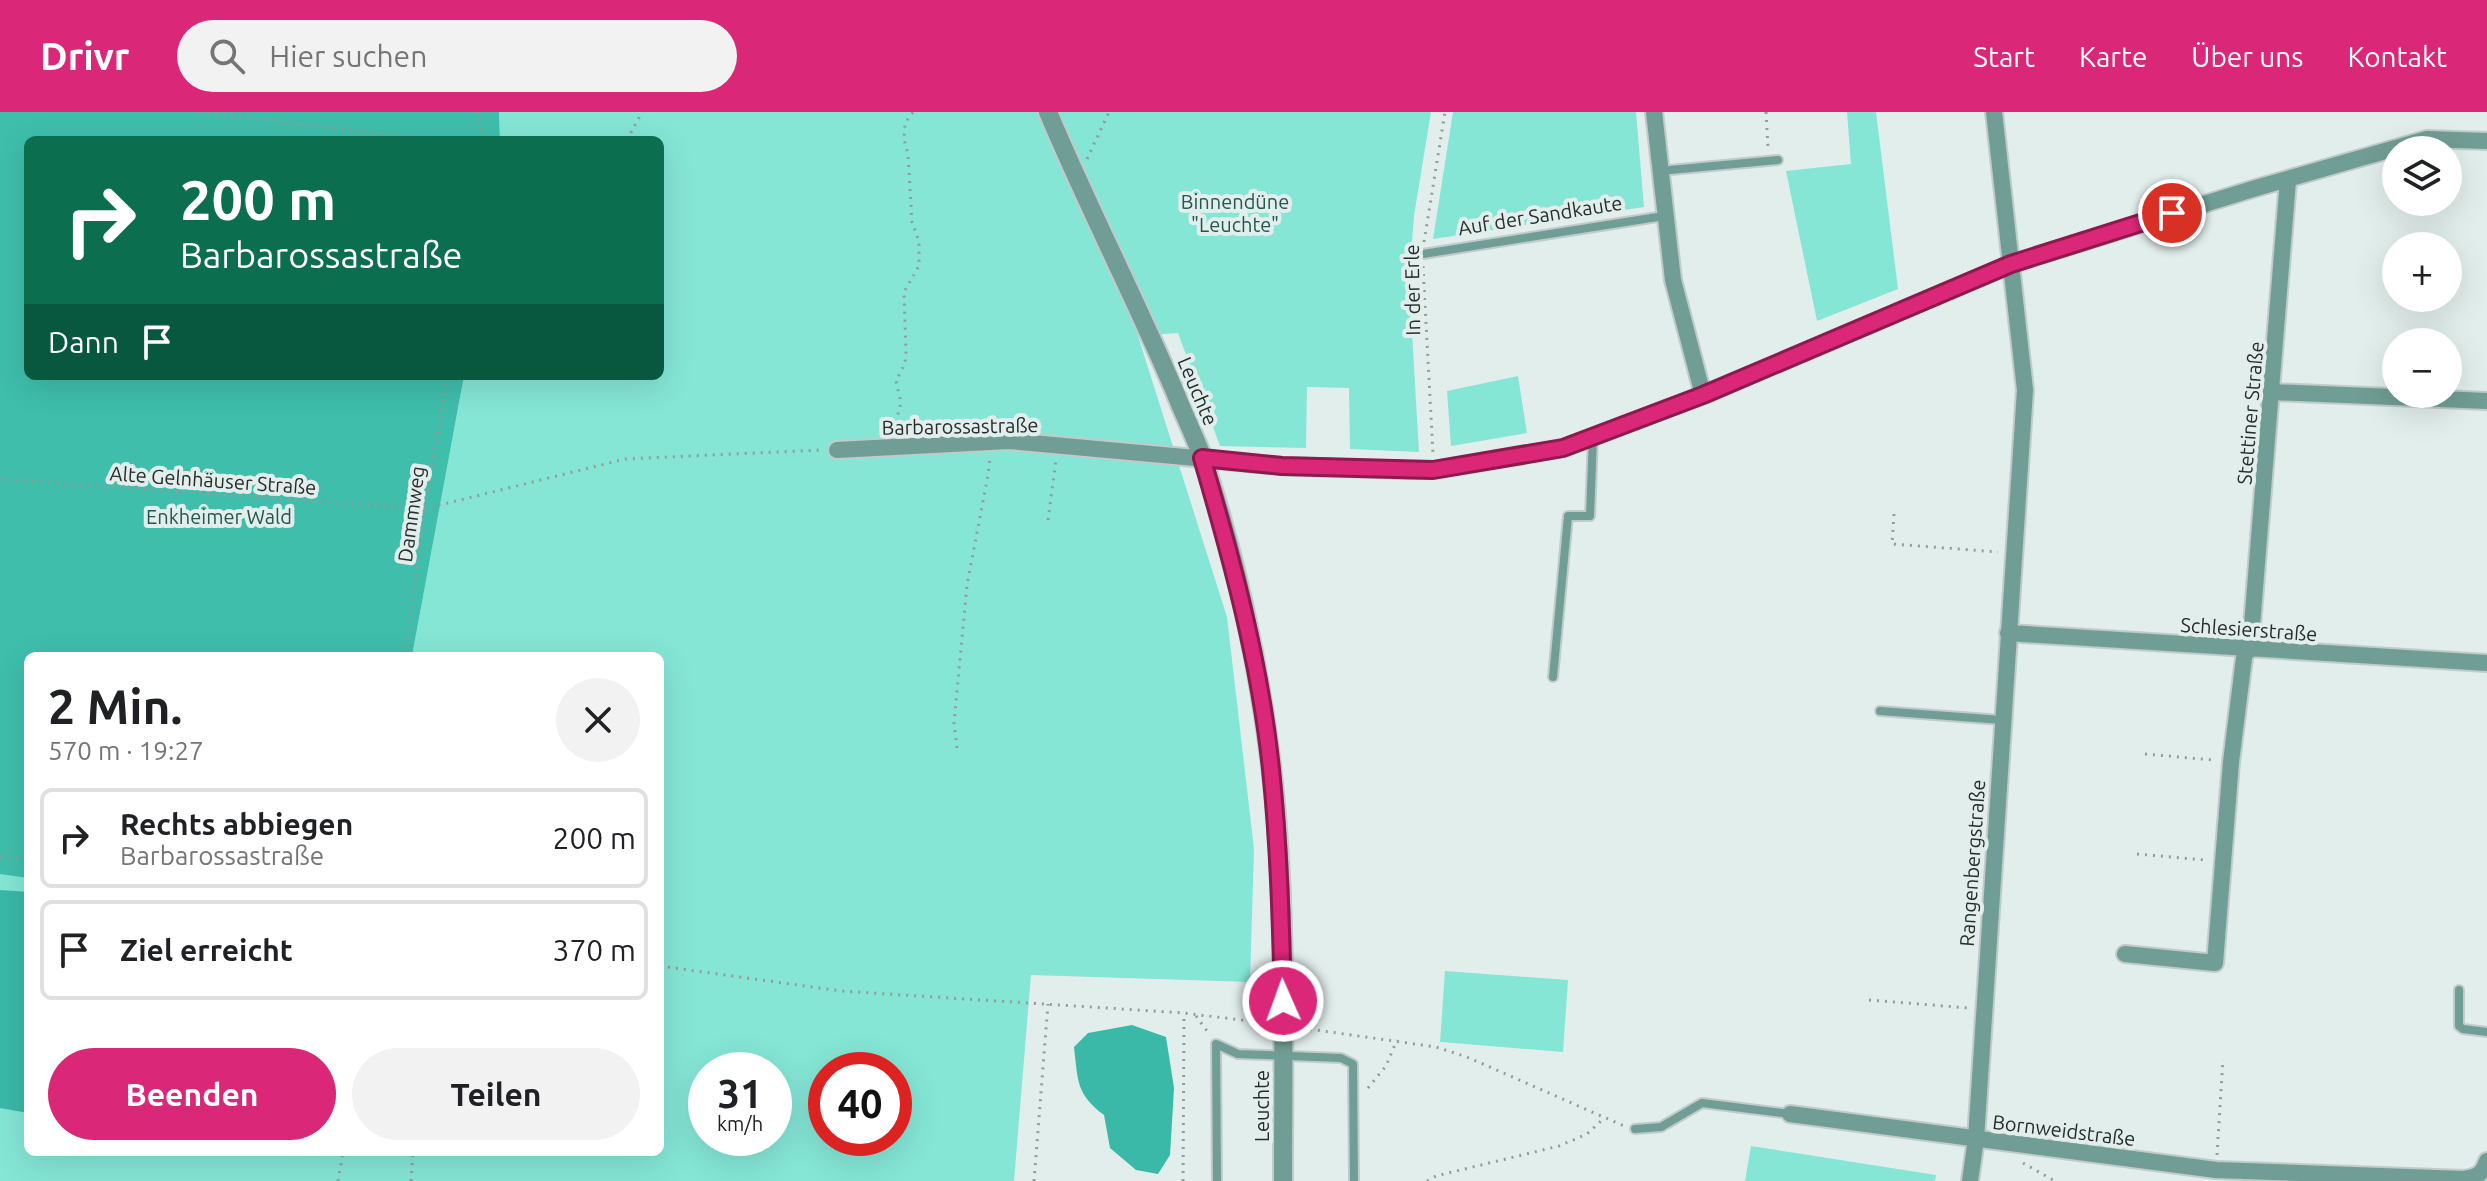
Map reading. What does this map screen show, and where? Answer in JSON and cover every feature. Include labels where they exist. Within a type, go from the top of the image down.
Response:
[{"type":"street","name":"Leuchte","points":[[1048,112],[1156,348],[1202,458],[1233,562],[1252,647],[1271,766],[1279,890],[1283,1181]]},
{"type":"street","points":[[1654,112],[1658,172],[1673,280],[1703,395]]},
{"type":"street","name":"Rangenbergstraße","points":[[1970,1181],[1976,1139],[2025,390],[1994,112]]},
{"type":"street","name":"Barbarossastraße","points":[[837,450],[990,442],[1058,445],[1282,466],[1433,470],[1563,448],[1703,395],[2011,264],[2427,139],[2487,141]]},
{"type":"street","name":"Stettiner Straße","points":[[2125,954],[2215,963],[2231,762],[2248,650],[2288,180]]},
{"type":"street","points":[[2272,392],[2487,401]]},
{"type":"street","name":"Schlesierstraße","points":[[2008,633],[2487,663]]},
{"type":"street","name":"Bornweidstraße","points":[[1790,1114],[2216,1170],[2464,1179],[2476,1177],[2487,1161]]},
{"type":"lane","points":[[1658,172],[1773,161]]},
{"type":"lane","name":"Auf der Sandkaute","points":[[1423,254],[1664,216]]},
{"type":"lane","points":[[1553,677],[1568,516],[1590,516],[1593,436]]},
{"type":"lane","points":[[1880,711],[2002,720]]},
{"type":"lane","points":[[2459,990],[2459,1026],[2487,1032]]},
{"type":"lane","points":[[1217,1181],[1216,1044],[1238,1054],[1349,1060],[1355,1071],[1354,1181]]},
{"type":"lane","name":"Bornweidstraße","points":[[1635,1129],[1661,1127],[1702,1103],[1790,1114]]},
{"type":"path","points":[[199,112],[400,136]]},
{"type":"path","points":[[478,112],[482,136]]},
{"type":"path","points":[[629,136],[642,112]]},
{"type":"path","points":[[900,446],[896,421],[901,403],[896,381],[905,363],[904,292],[919,266],[919,241],[912,222],[908,154],[904,139],[905,123],[913,112]]},
{"type":"path","points":[[1084,162],[1109,112]]},
{"type":"path","name":"In der Erle","points":[[1433,470],[1423,254],[1426,216],[1445,112]]},
{"type":"path","points":[[1766,112],[1773,161]]},
{"type":"path","name":"Dammweg","points":[[406,652],[424,509],[447,380]]},
{"type":"path","points":[[957,748],[956,699],[967,585],[988,475],[990,442]]},
{"type":"path","points":[[1048,520],[1058,445]]},
{"type":"path","points":[[424,509],[625,459],[837,450]]},
{"type":"path","name":"Alte Gelnhäuser Straße","points":[[0,479],[424,509]]},
{"type":"path","points":[[1894,514],[1892,544],[2014,553]]},
{"type":"path","points":[[2145,754],[2231,762]]},
{"type":"path","points":[[2137,854],[2225,861]]},
{"type":"path","points":[[0,857],[24,858]]},
{"type":"path","points":[[664,967],[841,991],[1184,1013],[1265,1023]]},
{"type":"path","points":[[1869,1000],[1983,1009]]},
{"type":"path","points":[[1034,1181],[1048,1004]]},
{"type":"path","points":[[1183,1181],[1184,1013]]},
{"type":"path","points":[[1196,1016],[1216,1044]]},
{"type":"path","points":[[1302,1028],[1436,1047],[1467,1057],[1603,1119],[1635,1129]]},
{"type":"path","points":[[1354,1096],[1370,1086],[1386,1066],[1397,1040]]},
{"type":"path","points":[[2216,1170],[2223,1059]]},
{"type":"path","points":[[1427,1181],[1436,1176],[1559,1146],[1587,1134],[1603,1119]]},
{"type":"path","points":[[338,1181],[342,1156]]},
{"type":"path","points":[[411,1181],[413,1156]]},
{"type":"path","points":[[2021,1161],[2055,1181]]},
{"type":"green space","name":"Enkheimer Wald","points":[[0,112],[499,112],[500,136],[24,136],[24,380],[463,380],[413,652],[24,652],[24,877],[0,874]]},
{"type":"green space","name":"Binnendüne \"Leuchte\"","points":[[499,112],[1431,112],[1414,216],[1409,281],[1419,452],[1350,449],[1349,388],[1307,387],[1306,448],[1220,446],[1178,333],[1138,336],[1227,617],[1254,849],[1250,982],[1031,975],[1014,1181],[0,1181],[0,871],[24,874],[24,1156],[664,1156],[664,652],[413,652],[463,380],[664,380],[664,136],[500,136]]},
{"type":"green space","points":[[1453,112],[1636,112],[1644,207],[1433,239]]},
{"type":"green space","points":[[1847,112],[1876,112],[1898,289],[1817,321],[1786,171],[1851,164]]},
{"type":"green space","points":[[1518,376],[1527,433],[1451,446],[1447,391]]},
{"type":"green space","points":[[1445,971],[1568,980],[1563,1052],[1440,1042]]},
{"type":"green space","points":[[1751,1146],[1936,1175],[1935,1181],[1745,1181]]},
{"type":"shaded area","points":[[0,890],[24,892],[24,1112],[0,1108]]},
{"type":"shaded area","points":[[1132,1025],[1166,1037],[1174,1088],[1170,1155],[1158,1174],[1136,1170],[1110,1148],[1104,1115],[1083,1093],[1078,1078],[1074,1047],[1088,1033]]},
{"type":"route","points":[[1283,1001],[1274,806],[1263,712],[1233,562],[1202,458],[1282,466],[1433,470],[1563,448],[1703,395],[2011,264],[2172,213]]}]
